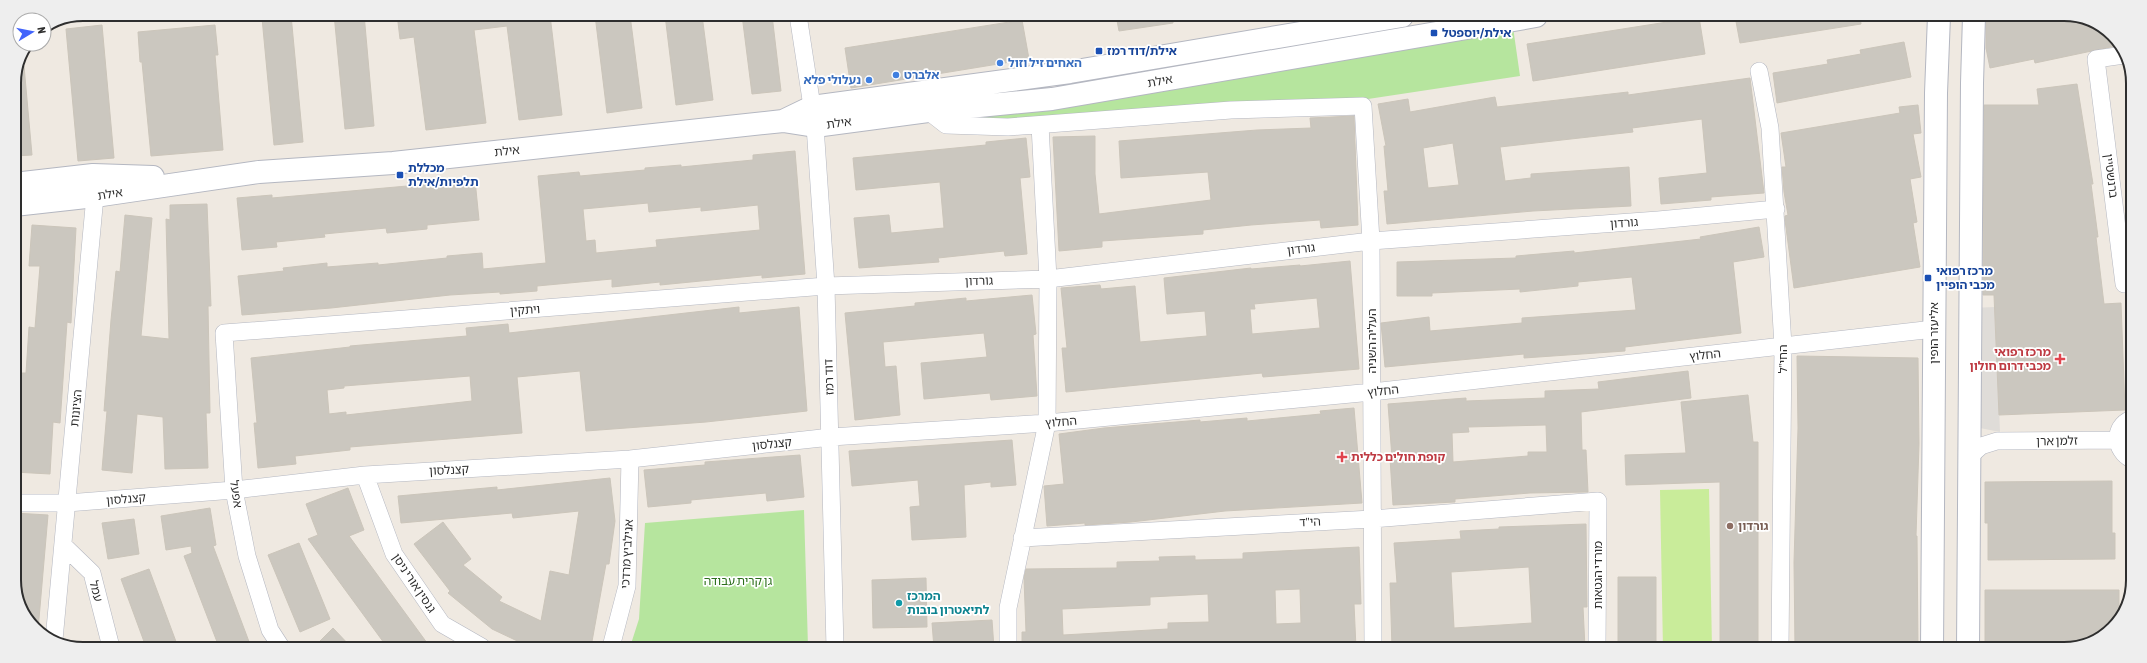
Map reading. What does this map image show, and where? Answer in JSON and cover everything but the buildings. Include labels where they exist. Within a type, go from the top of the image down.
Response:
[{"type":"street","name":"דוד רמז","points":[[799,21],[813,117],[826,286],[831,437],[835,642]]},
{"type":"street","name":"אילת","points":[[21,184],[94,186],[206,178],[259,172],[392,163],[783,121],[1372,21]]},
{"type":"street","name":"אילת","points":[[813,117],[928,111],[1052,99],[1507,21]]},
{"type":"street","name":"אליעזר הופין","points":[[1932,642],[1936,93],[1939,21]]},
{"type":"street","points":[[1968,642],[1972,83],[1974,21]]},
{"type":"street","name":"ברנשטיין","points":[[2120,56],[2096,59],[2124,284],[2126,284]]},
{"type":"street","name":"החי\"ל","points":[[1759,71],[1770,128],[1783,346],[1780,642]]},
{"type":"street","name":"העליה השניה","points":[[1040,125],[1231,110],[1364,106],[1371,241],[1374,642]]},
{"type":"street","points":[[928,111],[946,125],[1008,127],[1040,125],[1048,278],[1047,423],[1008,608],[1008,642]]},
{"type":"street","name":"אילת","points":[[21,203],[94,186]]},
{"type":"street","name":"הציונות","points":[[54,635],[94,186]]},
{"type":"street","name":"גורדון","points":[[826,286],[1048,278],[1371,241],[1658,220],[1776,209]]},
{"type":"street","name":"ויתקין","points":[[224,333],[826,286]]},
{"type":"street","name":"החלוץ","points":[[831,437],[1047,423],[1372,392],[1934,329]]},
{"type":"street","name":"אפעל","points":[[224,333],[234,490],[249,563],[270,630],[278,642]]},
{"type":"street","points":[[2126,422],[2119,430],[2117,440],[2120,450],[2126,455]]},
{"type":"street","points":[[1970,427],[1988,440],[1997,442]]},
{"type":"street","name":"קצנלסון","points":[[21,503],[67,503],[234,490],[365,475],[630,460],[831,437]]},
{"type":"street","name":"זלמן ארן","points":[[1997,442],[2117,440]]},
{"type":"street","points":[[1970,456],[1981,446],[1997,442]]},
{"type":"street","name":"אנילביץ מרדכי","points":[[612,642],[627,586],[630,460]]},
{"type":"street","name":"גנסין אורי ניסן","points":[[365,475],[394,554],[442,624],[473,642]]},
{"type":"street","name":"הי\"ד","points":[[1022,538],[1372,519],[1598,501]]},
{"type":"street","name":"מורדי הגטאות","points":[[1597,642],[1598,501]]},
{"type":"street","name":"עמל","points":[[63,545],[92,574],[110,642]]},
{"type":"green space","points":[[1513,27],[1520,76],[1335,104],[949,122],[947,112]]},
{"type":"green space","points":[[1709,489],[1712,642],[1663,642],[1660,490]]},
{"type":"green space","name":"גן קרית עבודה","points":[[804,510],[808,642],[632,642],[639,619],[645,523]]},
{"type":"shaded area","points":[[1995,307],[2000,432],[1980,428],[1971,308]]},
{"type":"place","name":"אילת/יוספטל","points":[[1434,33]]},
{"type":"place","name":"אילת/דוד רמז","points":[[1099,51]]},
{"type":"place","name":"האחים זיל וזול","points":[[1000,63]]},
{"type":"place","name":"אלברט","points":[[896,75]]},
{"type":"place","name":"נעלולי פלא","points":[[869,80]]},
{"type":"place","name":"מכללת תלפיות/אילת","points":[[400,175]]},
{"type":"place","name":"מרכז רפואי מכבי הופיין","points":[[1928,278]]},
{"type":"place","name":"מרכז רפואי מכבי דרום חולון","points":[[2060,359]]},
{"type":"place","name":"קופת חולים כללית","points":[[1342,457]]},
{"type":"place","name":"גורדון","points":[[1730,526]]},
{"type":"place","name":"המרכז לתיאטרון בובות","points":[[899,603]]}]
